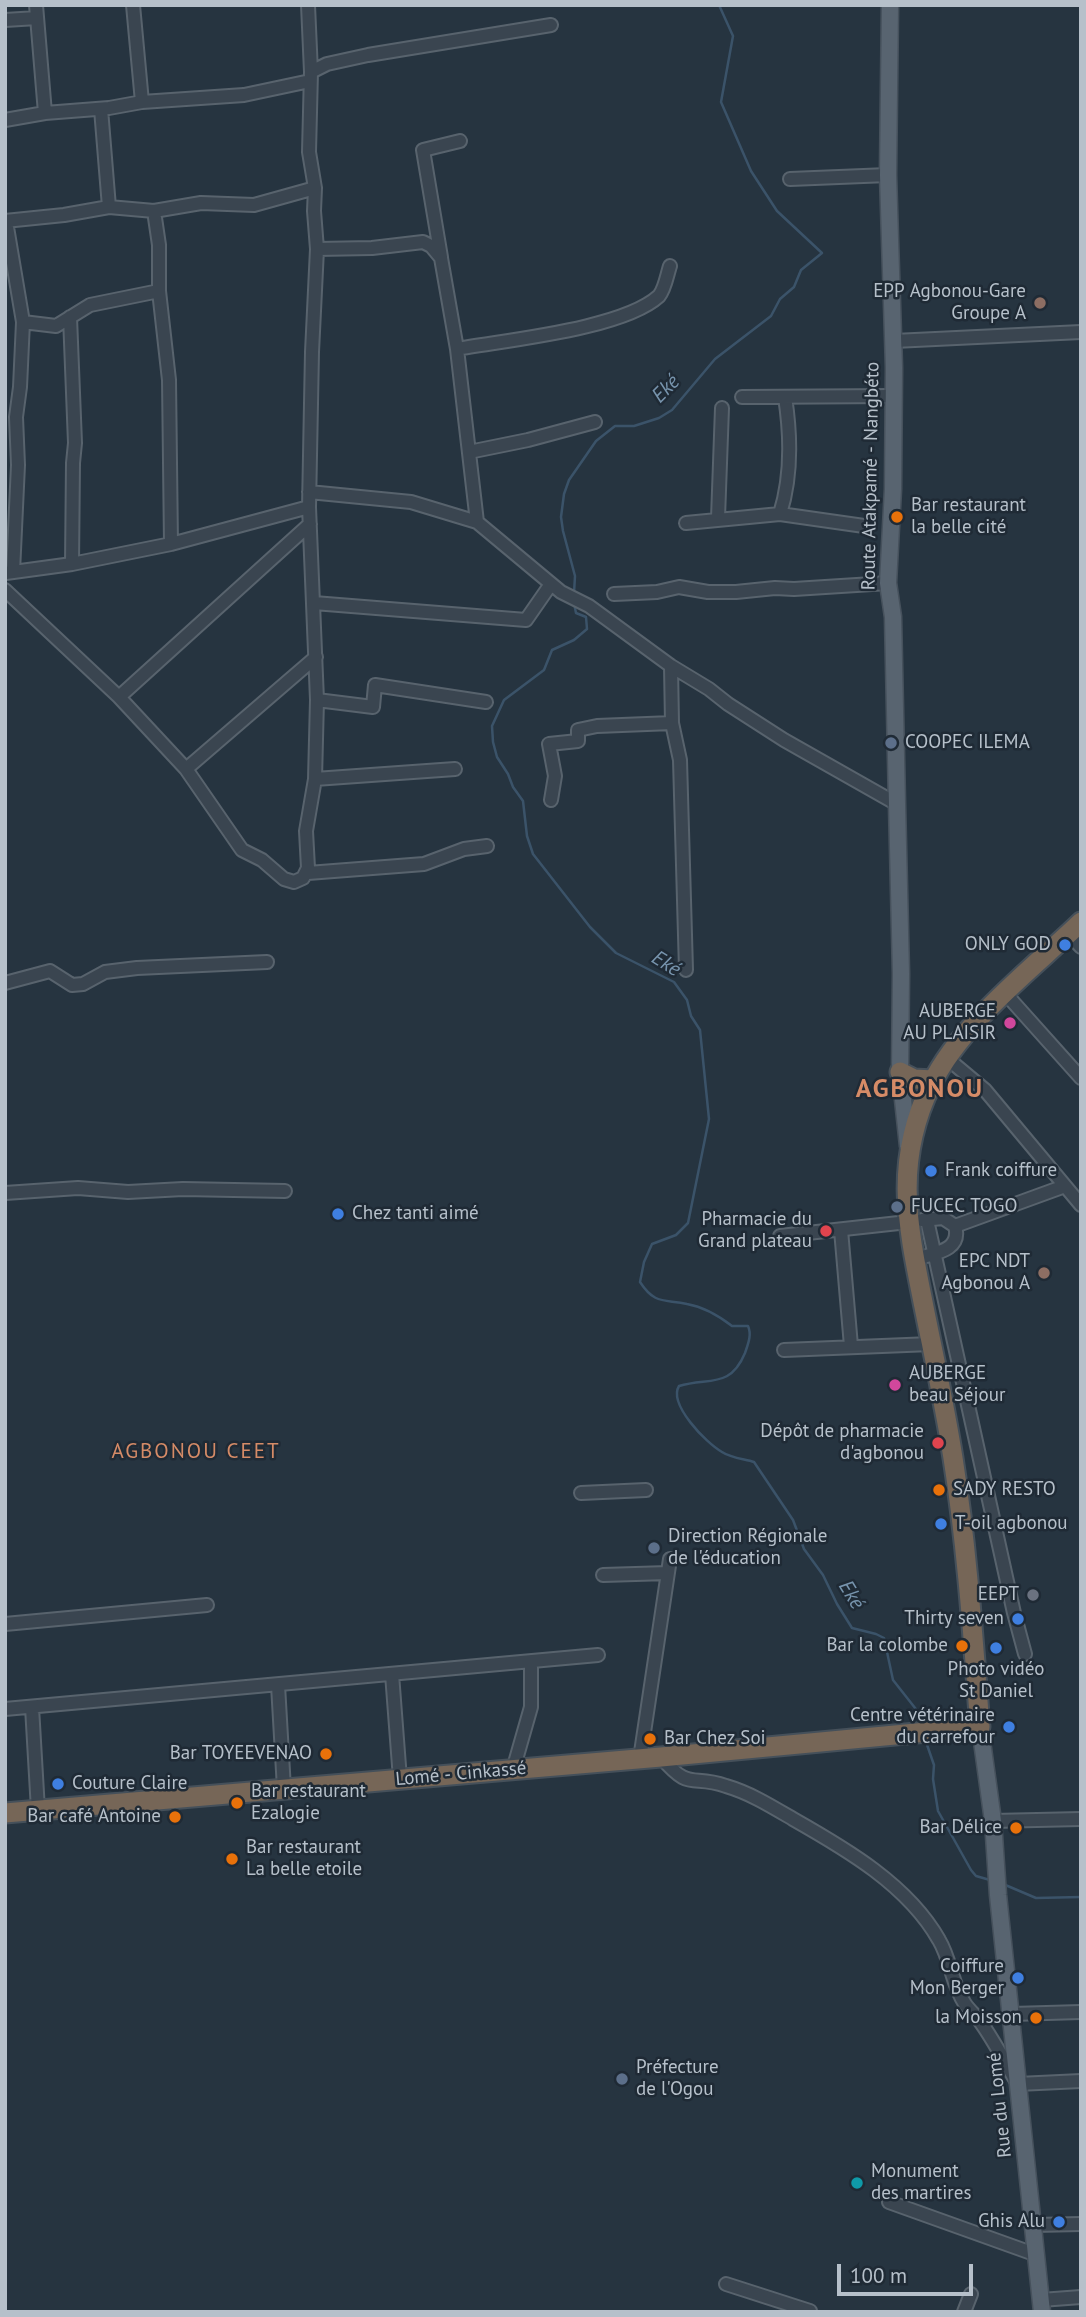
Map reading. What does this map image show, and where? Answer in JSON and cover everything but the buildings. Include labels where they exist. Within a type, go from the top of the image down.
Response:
[{"type":"highway","points":[[916,1221],[909,1156],[917,1121],[942,1068],[969,1030],[1005,993],[1077,934]]},
{"type":"highway","points":[[900,1072],[914,1079],[942,1068]]},
{"type":"highway","points":[[942,1068],[941,1079],[919,1143],[913,1185],[916,1221],[913,1260],[924,1263],[931,1344],[959,1500],[980,1727]]},
{"type":"highway","name":"Lomé - Cinkassé","points":[[5,1813],[980,1727]]},
{"type":"main road","name":"Route Atakpamé - Nangbéto","points":[[890,5],[888,175],[894,396],[888,583],[893,617],[901,974],[900,1072],[909,1156]]},
{"type":"main road","name":"Rue du Lomé","points":[[980,1727],[993,1821],[998,1895],[1041,2306]]},
{"type":"street","points":[[133,5],[142,102]]},
{"type":"street","points":[[5,590],[119,698],[186,769],[242,850],[262,860],[284,879],[294,882],[303,878],[308,868],[306,831],[315,779],[317,700],[309,507],[317,249],[315,188],[309,152],[309,5]]},
{"type":"street","points":[[5,20],[36,12],[45,113]]},
{"type":"street","points":[[5,120],[142,102],[244,95],[311,77],[327,64],[551,24]]},
{"type":"street","points":[[101,109],[109,207]]},
{"type":"street","points":[[460,141],[423,150],[457,349],[477,522]]},
{"type":"street","points":[[790,179],[888,175]]},
{"type":"street","points":[[309,507],[171,544],[72,564],[9,572],[18,465],[16,417],[23,322],[6,221],[109,207],[154,211],[201,203],[254,205],[315,188]]},
{"type":"street","points":[[154,211],[169,380],[171,544]]},
{"type":"street","points":[[317,249],[372,248],[423,242],[431,246],[441,258]]},
{"type":"street","points":[[457,349],[601,323],[639,308],[660,295],[670,266]]},
{"type":"street","points":[[23,322],[56,326],[90,305],[159,291]]},
{"type":"street","points":[[70,317],[75,443],[72,564]]},
{"type":"street","points":[[894,341],[1081,332]]},
{"type":"street","points":[[742,397],[894,396]]},
{"type":"street","points":[[780,514],[790,462],[785,397]]},
{"type":"street","points":[[718,518],[722,408]]},
{"type":"street","points":[[469,452],[595,422]]},
{"type":"street","points":[[309,492],[411,502],[477,522],[561,592],[589,606],[671,666],[784,740],[897,804]]},
{"type":"street","points":[[686,523],[780,514],[864,526]]},
{"type":"street","points":[[119,698],[310,524]]},
{"type":"street","points":[[314,603],[526,620],[551,583]]},
{"type":"street","points":[[614,594],[657,592],[679,587],[708,592],[736,592],[888,583]]},
{"type":"street","points":[[186,769],[316,657]]},
{"type":"street","points":[[671,666],[673,723],[680,760],[687,970]]},
{"type":"street","points":[[317,700],[373,706],[375,685],[486,702]]},
{"type":"street","points":[[551,800],[555,776],[549,744],[579,741],[578,730],[597,726],[673,723]]},
{"type":"street","points":[[315,779],[455,769]]},
{"type":"street","points":[[308,873],[424,864],[457,851],[487,846]]},
{"type":"street","points":[[5,983],[50,971],[72,985],[83,984],[105,972],[137,968],[267,962]]},
{"type":"street","points":[[1005,993],[1081,1078]]},
{"type":"street","points":[[942,1068],[985,1090],[1081,1205]]},
{"type":"street","points":[[955,1226],[1065,1186]]},
{"type":"street","points":[[5,1192],[78,1188],[128,1192],[183,1189],[285,1191]]},
{"type":"street","points":[[780,1236],[943,1218],[955,1226],[957,1238],[954,1244],[924,1263]]},
{"type":"street","points":[[916,1221],[924,1263],[1025,1654]]},
{"type":"street","points":[[841,1230],[851,1346]]},
{"type":"street","points":[[785,1350],[931,1344]]},
{"type":"street","points":[[581,1493],[646,1490]]},
{"type":"street","points":[[603,1574],[669,1566],[640,1759]]},
{"type":"street","points":[[5,1624],[207,1605]]},
{"type":"street","points":[[5,1709],[598,1656]]},
{"type":"street","points":[[513,1770],[531,1707],[531,1662]]},
{"type":"street","points":[[392,1674],[400,1779]]},
{"type":"street","points":[[278,1685],[284,1789]]},
{"type":"street","points":[[32,1707],[38,1811]]},
{"type":"street","points":[[661,1757],[680,1777],[694,1782],[724,1785],[751,1795],[793,1818],[844,1850],[899,1891],[928,1923],[939,1940],[965,2004],[979,2020],[1018,2084],[1081,2081]]},
{"type":"street","points":[[993,1821],[1081,1819]]},
{"type":"street","points":[[1012,2014],[1081,2012]]},
{"type":"street","points":[[889,2202],[1037,2255]]},
{"type":"street","points":[[1034,2225],[1081,2224]]},
{"type":"street","points":[[726,2284],[810,2311]]},
{"type":"street","points":[[964,2312],[971,2294]]},
{"type":"street","points":[[1041,2306],[1081,2297]]},
{"type":"waterway","name":"Eké","points":[[574,593],[575,576],[561,517],[564,494],[569,480],[596,441],[615,426],[634,426],[659,418],[672,410],[715,359],[771,316],[780,299],[794,287],[801,270],[822,253],[777,211],[751,171],[721,102],[733,36],[719,5]]},
{"type":"waterway","name":"Eké","points":[[574,603],[576,613],[586,617],[587,629],[574,640],[552,650],[544,670],[504,700],[492,726],[493,742],[497,757],[523,801],[527,836],[533,854],[590,927],[616,953],[674,982],[687,1000],[691,1016],[700,1030],[709,1119],[688,1223],[676,1235],[652,1244],[644,1262],[640,1282],[655,1298],[699,1307],[732,1326],[748,1326],[750,1336],[745,1353],[733,1372],[718,1380],[679,1386],[679,1403],[698,1432],[715,1447],[729,1456],[754,1462],[793,1520],[804,1549],[823,1575],[852,1628],[884,1638],[893,1680],[919,1713],[923,1725]]},
{"type":"waterway","name":"Eké","points":[[925,1739],[934,1765],[933,1779],[938,1811],[971,1870],[976,1876],[990,1880]]},
{"type":"waterway","name":"Eké","points":[[1003,1884],[1036,1898],[1081,1897]]},
{"type":"place","name":"EPP Agbonou-Gare Groupe A","points":[[1040,303]]},
{"type":"place","name":"Bar restaurant la belle cité","points":[[897,517]]},
{"type":"place","name":"COOPEC ILEMA","points":[[891,743]]},
{"type":"place","name":"ONLY GOD","points":[[1065,945]]},
{"type":"place","name":"AUBERGE AU PLAISIR","points":[[1010,1023]]},
{"type":"place","name":"Frank coiffure","points":[[931,1171]]},
{"type":"place","name":"FUCEC TOGO","points":[[897,1207]]},
{"type":"place","name":"Chez tanti aimé","points":[[338,1214]]},
{"type":"place","name":"Pharmacie du Grand plateau","points":[[826,1231]]},
{"type":"place","name":"EPC NDT Agbonou A","points":[[1044,1273]]},
{"type":"place","name":"AUBERGE beau Séjour","points":[[895,1385]]},
{"type":"place","name":"Dépôt de pharmacie d'agbonou","points":[[938,1443]]},
{"type":"place","name":"SADY RESTO","points":[[939,1490]]},
{"type":"place","name":"T-oil agbonou","points":[[941,1524]]},
{"type":"place","name":"Direction Régionale de l'éducation","points":[[654,1548]]},
{"type":"place","name":"EEPT","points":[[1033,1595]]},
{"type":"place","name":"Thirty seven","points":[[1018,1619]]},
{"type":"place","name":"Bar la colombe","points":[[962,1646]]},
{"type":"place","name":"Photo vidéo St Daniel","points":[[996,1648]]},
{"type":"place","name":"Centre vétérinaire du carrefour","points":[[1009,1727]]},
{"type":"place","name":"Bar Chez Soi","points":[[650,1739]]},
{"type":"place","name":"Bar TOYEEVENAO","points":[[326,1754]]},
{"type":"place","name":"Couture Claire","points":[[58,1784]]},
{"type":"place","name":"Bar restaurant Ezalogie","points":[[237,1803]]},
{"type":"place","name":"Bar café Antoine","points":[[175,1817]]},
{"type":"place","name":"Bar Délice","points":[[1016,1828]]},
{"type":"place","name":"Bar restaurant La belle etoile","points":[[232,1859]]},
{"type":"place","name":"Coiffure Mon Berger","points":[[1018,1978]]},
{"type":"place","name":"la Moisson","points":[[1036,2018]]},
{"type":"place","name":"Préfecture de l'Ogou","points":[[622,2079]]},
{"type":"place","name":"Monument des martires","points":[[857,2183]]},
{"type":"place","name":"Ghis Alu","points":[[1059,2222]]},
{"type":"district","name":"AGBONOU","points":[[920,1090]]},
{"type":"district","name":"AGBONOU CEET","points":[[196,1452]]}]
